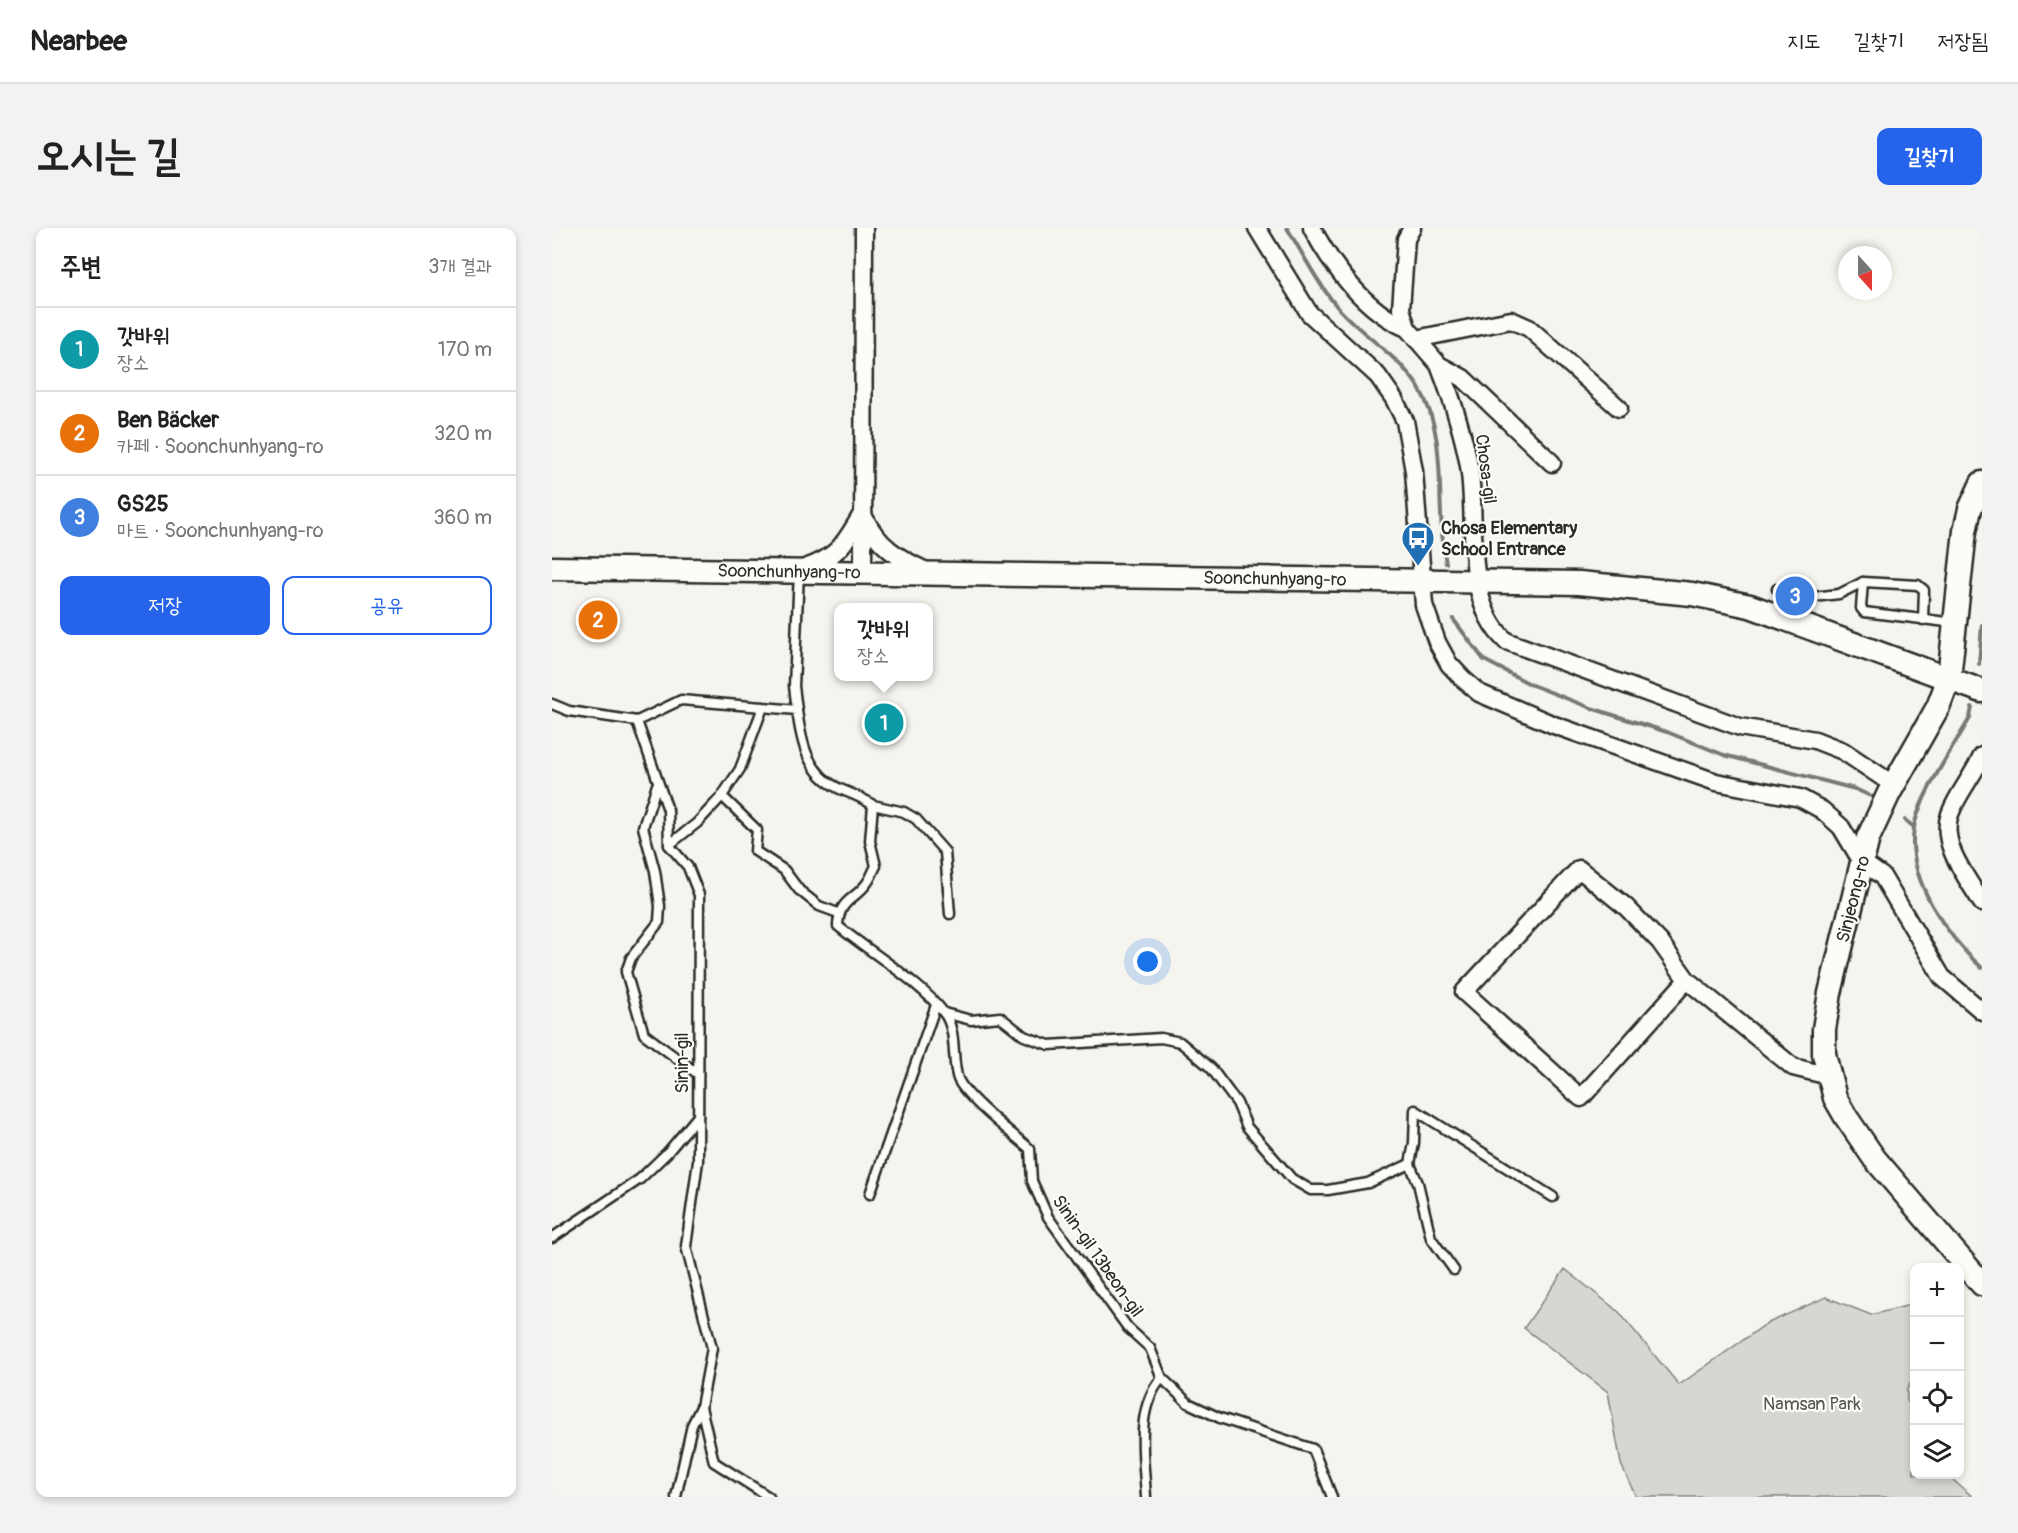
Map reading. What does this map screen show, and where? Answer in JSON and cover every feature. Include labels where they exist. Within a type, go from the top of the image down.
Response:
[{"type":"main road","name":"Sinjeong-ro","points":[[1982,483],[1970,508],[1965,531],[1949,678],[1938,707],[1894,785],[1868,838],[1824,1029],[1824,1054],[1829,1076],[1841,1107],[1874,1158],[1982,1284]]},
{"type":"main road","name":"Soonchunhyang-ro","points":[[552,568],[1579,583],[1692,594],[1750,606],[1982,690]]},
{"type":"street","points":[[862,572],[864,228]]},
{"type":"street","points":[[1257,228],[1309,313],[1378,376],[1394,399],[1405,421],[1414,471],[1424,605],[1437,642],[1449,664],[1479,693],[1554,725],[1683,771],[1726,784],[1800,798],[1822,810],[1841,826],[1862,862],[1882,876],[1942,977],[1958,994],[1982,1011]]},
{"type":"street","points":[[1312,228],[1361,297],[1392,322],[1412,333],[1511,320],[1529,328],[1619,408]]},
{"type":"street","points":[[1412,228],[1406,239],[1401,309],[1412,333],[1439,365],[1463,378],[1552,463]]},
{"type":"street","name":"Chosa-gil","points":[[1439,365],[1460,419],[1469,468],[1478,581],[1483,610],[1494,630],[1506,641],[1740,727],[1815,740],[1843,751],[1894,785]]},
{"type":"street","points":[[797,571],[824,561],[842,547],[863,513]]},
{"type":"street","points":[[863,513],[871,531],[882,545],[899,559],[930,572]]},
{"type":"street","points":[[1982,756],[1950,814],[1947,832],[1956,858],[1982,903]]},
{"type":"street","points":[[1688,980],[1581,1098],[1464,992],[1579,869],[1626,907],[1647,928],[1688,980],[1793,1067],[1829,1076]]},
{"type":"lane","points":[[797,571],[794,686],[802,745],[815,771],[838,788],[860,795],[873,805],[904,812],[916,819],[945,852],[950,914]]},
{"type":"lane","points":[[1863,582],[1861,610],[1955,624]]},
{"type":"lane","points":[[1777,589],[1805,598],[1839,594],[1863,582],[1922,586],[1923,620]]},
{"type":"lane","points":[[552,704],[569,711],[637,721],[681,700],[797,710]]},
{"type":"lane","points":[[669,845],[697,823],[722,796],[740,769],[763,707]]},
{"type":"lane","points":[[637,721],[657,785],[668,810],[669,845]]},
{"type":"lane","points":[[657,785],[643,827],[655,871],[660,906],[659,922],[631,958],[626,972],[644,1034],[698,1074]]},
{"type":"lane","points":[[722,796],[757,830],[755,850],[784,870],[799,890],[819,906],[838,913],[846,902],[867,884],[876,866],[870,841],[873,805]]},
{"type":"lane","name":"Sinin-gil","points":[[669,845],[688,867],[699,895],[698,1161],[686,1246],[712,1348],[701,1407],[692,1425],[676,1497]]},
{"type":"lane","name":"Sinin-gil 13beon-gil","points":[[838,913],[838,926],[910,981],[944,1013],[951,1029],[958,1078],[968,1094],[1030,1149],[1032,1181],[1048,1216],[1128,1328],[1150,1348],[1162,1378]]},
{"type":"lane","points":[[870,1194],[936,1005]]},
{"type":"lane","points":[[944,1013],[971,1020],[1000,1017],[1024,1036],[1049,1045],[1161,1038],[1180,1042],[1211,1068],[1237,1103],[1247,1127],[1292,1179],[1311,1190],[1328,1190],[1368,1183],[1410,1164]]},
{"type":"lane","points":[[1454,1270],[1431,1238],[1418,1183],[1410,1164],[1414,1143],[1415,1110],[1553,1197]]},
{"type":"lane","points":[[552,1238],[640,1179],[699,1116]]},
{"type":"lane","points":[[1146,1497],[1142,1437],[1150,1390],[1162,1378],[1188,1402],[1220,1418],[1312,1449],[1332,1497]]},
{"type":"lane","points":[[701,1407],[714,1462],[769,1497]]},
{"type":"green space","name":"Namsan Park","points":[[1565,1269],[1619,1312],[1679,1385],[1766,1324],[1826,1297],[1871,1315],[1910,1305],[1910,1384],[1907,1389],[1907,1400],[1910,1406],[1910,1479],[1952,1479],[1973,1497],[1636,1497],[1621,1464],[1608,1392],[1524,1328]]},
{"type":"waterway","points":[[1287,228],[1318,280],[1339,309],[1402,366],[1419,388],[1429,408],[1438,451],[1441,519],[1446,563]]},
{"type":"waterway","points":[[1453,619],[1484,660],[1532,685],[1591,708],[1667,732],[1724,755],[1855,789],[1875,798]]},
{"type":"waterway","points":[[1979,664],[1982,625]]},
{"type":"waterway","points":[[1972,707],[1970,718],[1922,803],[1914,828],[1913,847],[1916,867],[1932,905],[1955,940],[1982,968]]},
{"type":"waterway","points":[[1905,820],[1914,827]]},
{"type":"place","name":"Chosa Elementary School Entrance","points":[[1418,567]]},
{"type":"place","name":"GS25","points":[[1795,596]]},
{"type":"place","name":"Ben Bäcker","points":[[598,620]]},
{"type":"place","name":"갓바위","points":[[884,723]]}]
